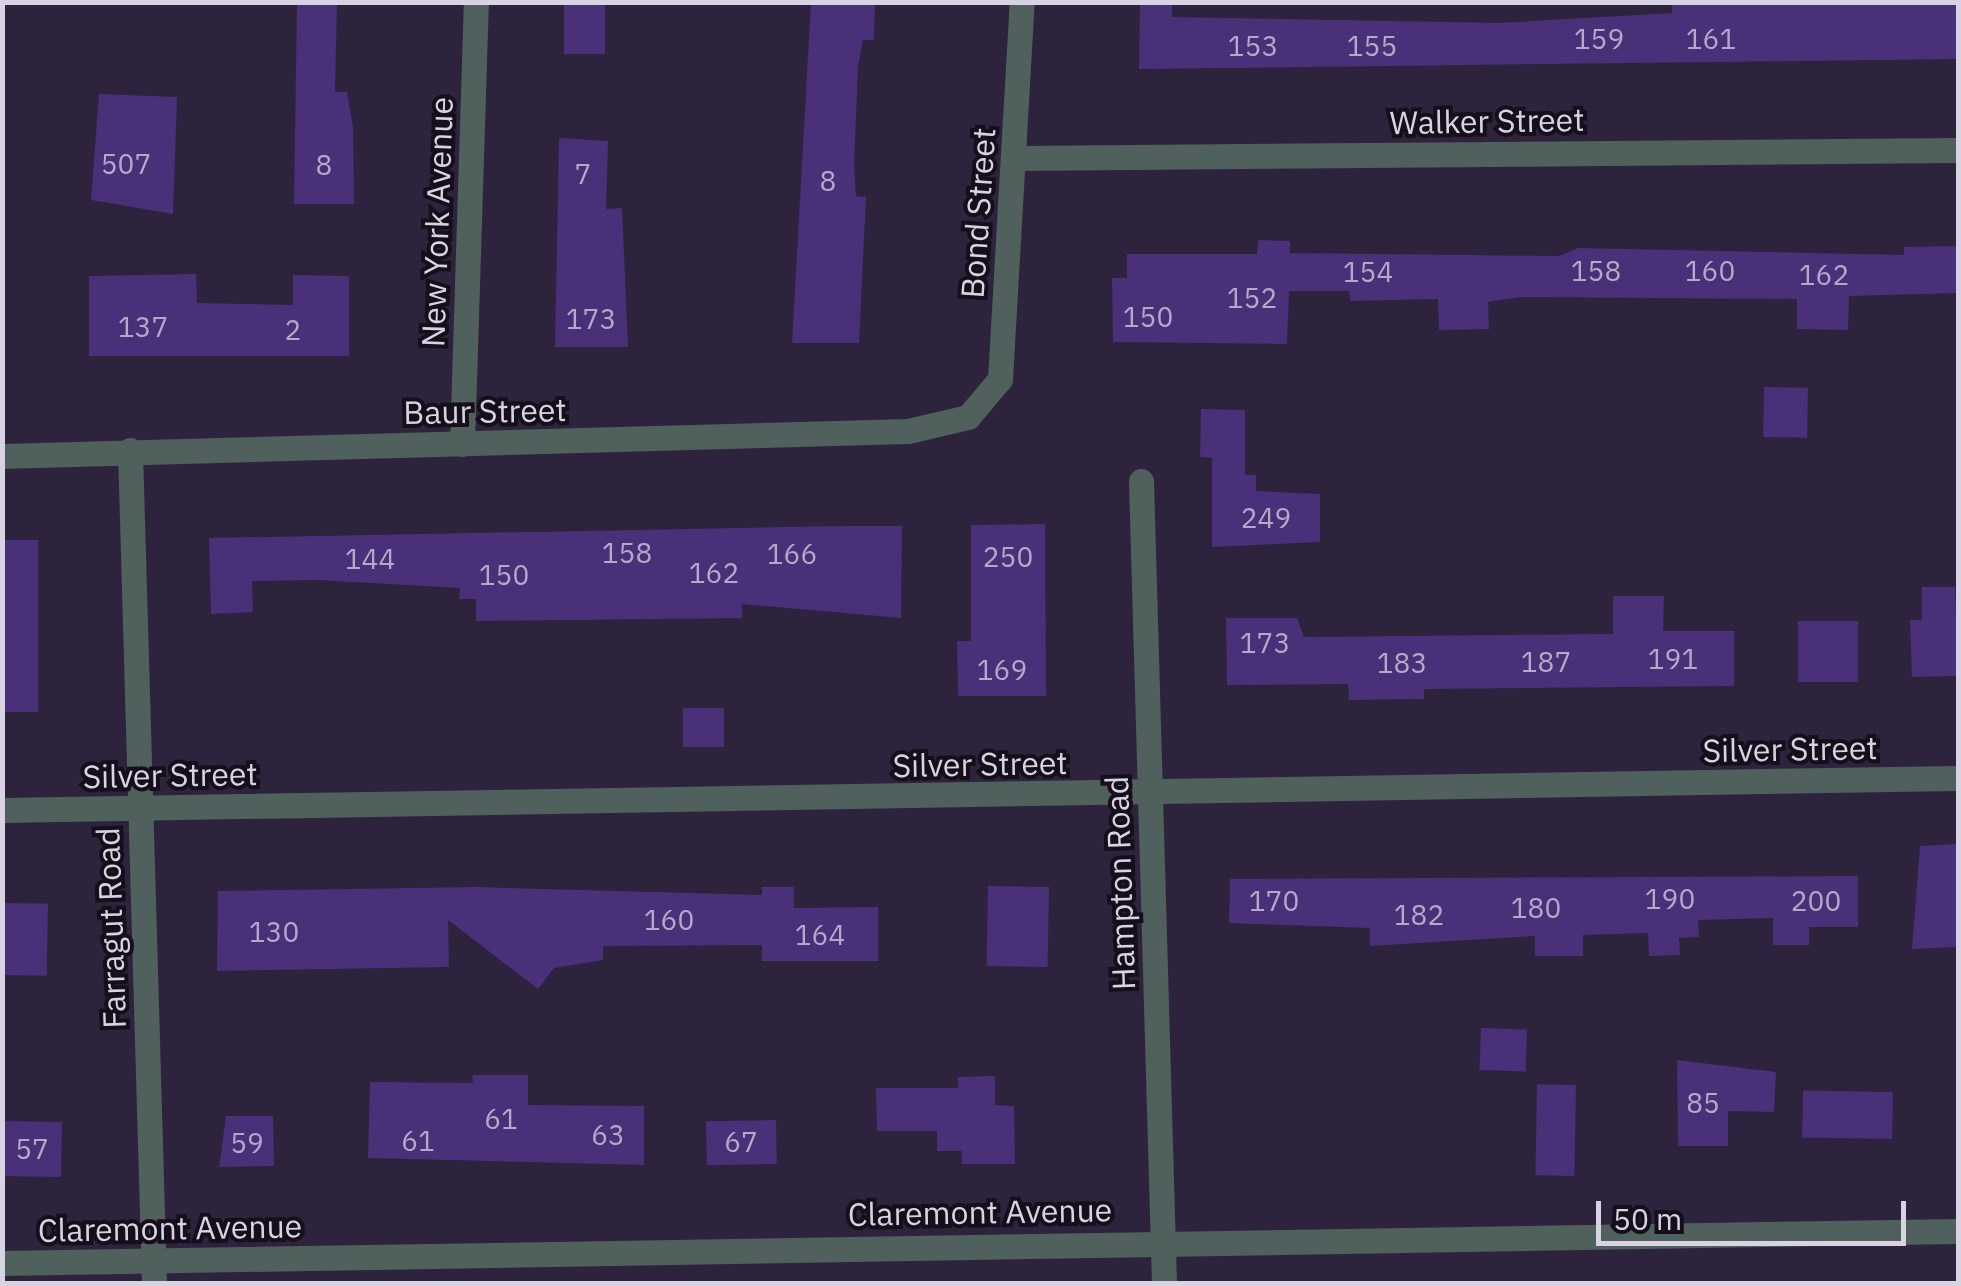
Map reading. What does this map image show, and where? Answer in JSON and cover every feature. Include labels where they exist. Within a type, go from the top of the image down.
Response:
[{"type":"street","name":"New York Avenue","points":[[462,444],[476,2]]},
{"type":"street","name":"Bond Street","points":[[968,416],[1000,379],[1016,158],[1022,2]]},
{"type":"street","name":"Walker Street","points":[[1016,158],[1958,150]]},
{"type":"street","name":"Baur Street","points":[[2,456],[908,431],[968,416]]},
{"type":"street","name":"Farragut Road","points":[[130,450],[154,1272]]},
{"type":"street","name":"Hampton Road","points":[[1141,481],[1164,1284]]},
{"type":"street","name":"Silver Street","points":[[2,810],[1150,795],[1958,778]]},
{"type":"street","name":"Claremont Avenue","points":[[2,1263],[154,1272],[1164,1241],[1958,1230]]},
{"type":"building","points":[[297,2],[337,2],[335,92],[347,92],[353,127],[354,204],[294,204]]},
{"type":"building","points":[[564,2],[605,2],[605,54],[564,54]]},
{"type":"building","points":[[811,2],[875,2],[874,40],[863,40],[858,66],[854,164],[856,196],[866,197],[859,343],[792,343]]},
{"type":"building","points":[[1140,2],[1172,2],[1172,17],[1500,23],[1672,13],[1672,2],[1958,2],[1958,59],[1139,69]]},
{"type":"building","points":[[99,94],[177,97],[173,214],[91,200]]},
{"type":"building","points":[[559,138],[608,141],[606,209],[622,208],[628,347],[555,347]]},
{"type":"building","points":[[1258,240],[1290,241],[1290,253],[1559,256],[1578,248],[1904,255],[1904,247],[1958,246],[1958,293],[1849,296],[1848,330],[1797,329],[1797,299],[1521,297],[1488,302],[1489,329],[1439,330],[1438,299],[1350,301],[1349,291],[1289,291],[1287,344],[1113,342],[1112,278],[1127,278],[1127,254],[1257,254]]},
{"type":"building","points":[[196,274],[197,303],[293,305],[293,275],[349,276],[349,356],[89,356],[89,276]]},
{"type":"building","points":[[1764,387],[1808,388],[1807,438],[1763,437]]},
{"type":"building","points":[[1201,409],[1245,410],[1245,475],[1256,475],[1256,491],[1320,494],[1320,542],[1212,547],[1212,458],[1200,457]]},
{"type":"building","points":[[1045,524],[1046,696],[958,696],[957,641],[971,641],[971,525]]},
{"type":"building","points":[[902,526],[901,618],[742,604],[742,618],[476,621],[476,599],[459,599],[460,588],[319,580],[252,581],[253,612],[211,614],[209,538]]},
{"type":"building","points":[[2,540],[38,540],[38,712],[2,712]]},
{"type":"building","points":[[1922,587],[1955,587],[1958,676],[1912,677],[1910,620],[1922,620]]},
{"type":"building","points":[[1613,596],[1664,596],[1663,631],[1734,631],[1734,686],[1424,689],[1424,699],[1349,700],[1348,684],[1227,685],[1226,618],[1297,618],[1304,637],[1613,634]]},
{"type":"building","points":[[1798,621],[1858,621],[1858,682],[1798,682]]},
{"type":"building","points":[[683,708],[724,708],[724,747],[683,747]]},
{"type":"building","points":[[1958,844],[1958,947],[1912,949],[1920,846]]},
{"type":"building","points":[[1858,876],[1858,927],[1809,927],[1809,945],[1773,945],[1773,918],[1698,920],[1699,937],[1679,938],[1680,955],[1649,956],[1648,933],[1583,935],[1583,956],[1535,956],[1535,936],[1370,946],[1370,928],[1229,923],[1230,879]]},
{"type":"building","points":[[988,886],[1049,887],[1048,967],[987,966]]},
{"type":"building","points":[[475,887],[762,895],[762,887],[794,887],[794,908],[878,907],[878,961],[762,961],[762,945],[603,946],[603,960],[554,968],[538,989],[448,920],[449,967],[217,971],[218,891]]},
{"type":"building","points":[[2,903],[48,904],[47,976],[2,975]]},
{"type":"building","points":[[1481,1028],[1527,1030],[1526,1072],[1480,1070]]},
{"type":"building","points":[[1677,1060],[1776,1072],[1774,1112],[1728,1111],[1728,1146],[1678,1146]]},
{"type":"building","points":[[472,1075],[528,1075],[528,1105],[644,1106],[644,1165],[368,1158],[370,1082],[473,1083]]},
{"type":"building","points":[[995,1076],[995,1105],[1014,1106],[1015,1164],[962,1164],[962,1151],[937,1151],[937,1131],[877,1131],[876,1088],[958,1088],[958,1077]]},
{"type":"building","points":[[1537,1084],[1576,1085],[1574,1176],[1535,1175]]},
{"type":"building","points":[[1803,1090],[1893,1092],[1892,1139],[1802,1137]]},
{"type":"building","points":[[226,1116],[273,1116],[274,1166],[219,1167]]},
{"type":"building","points":[[776,1120],[777,1164],[707,1165],[706,1121]]},
{"type":"building","points":[[2,1121],[62,1122],[61,1177],[2,1176]]}]
